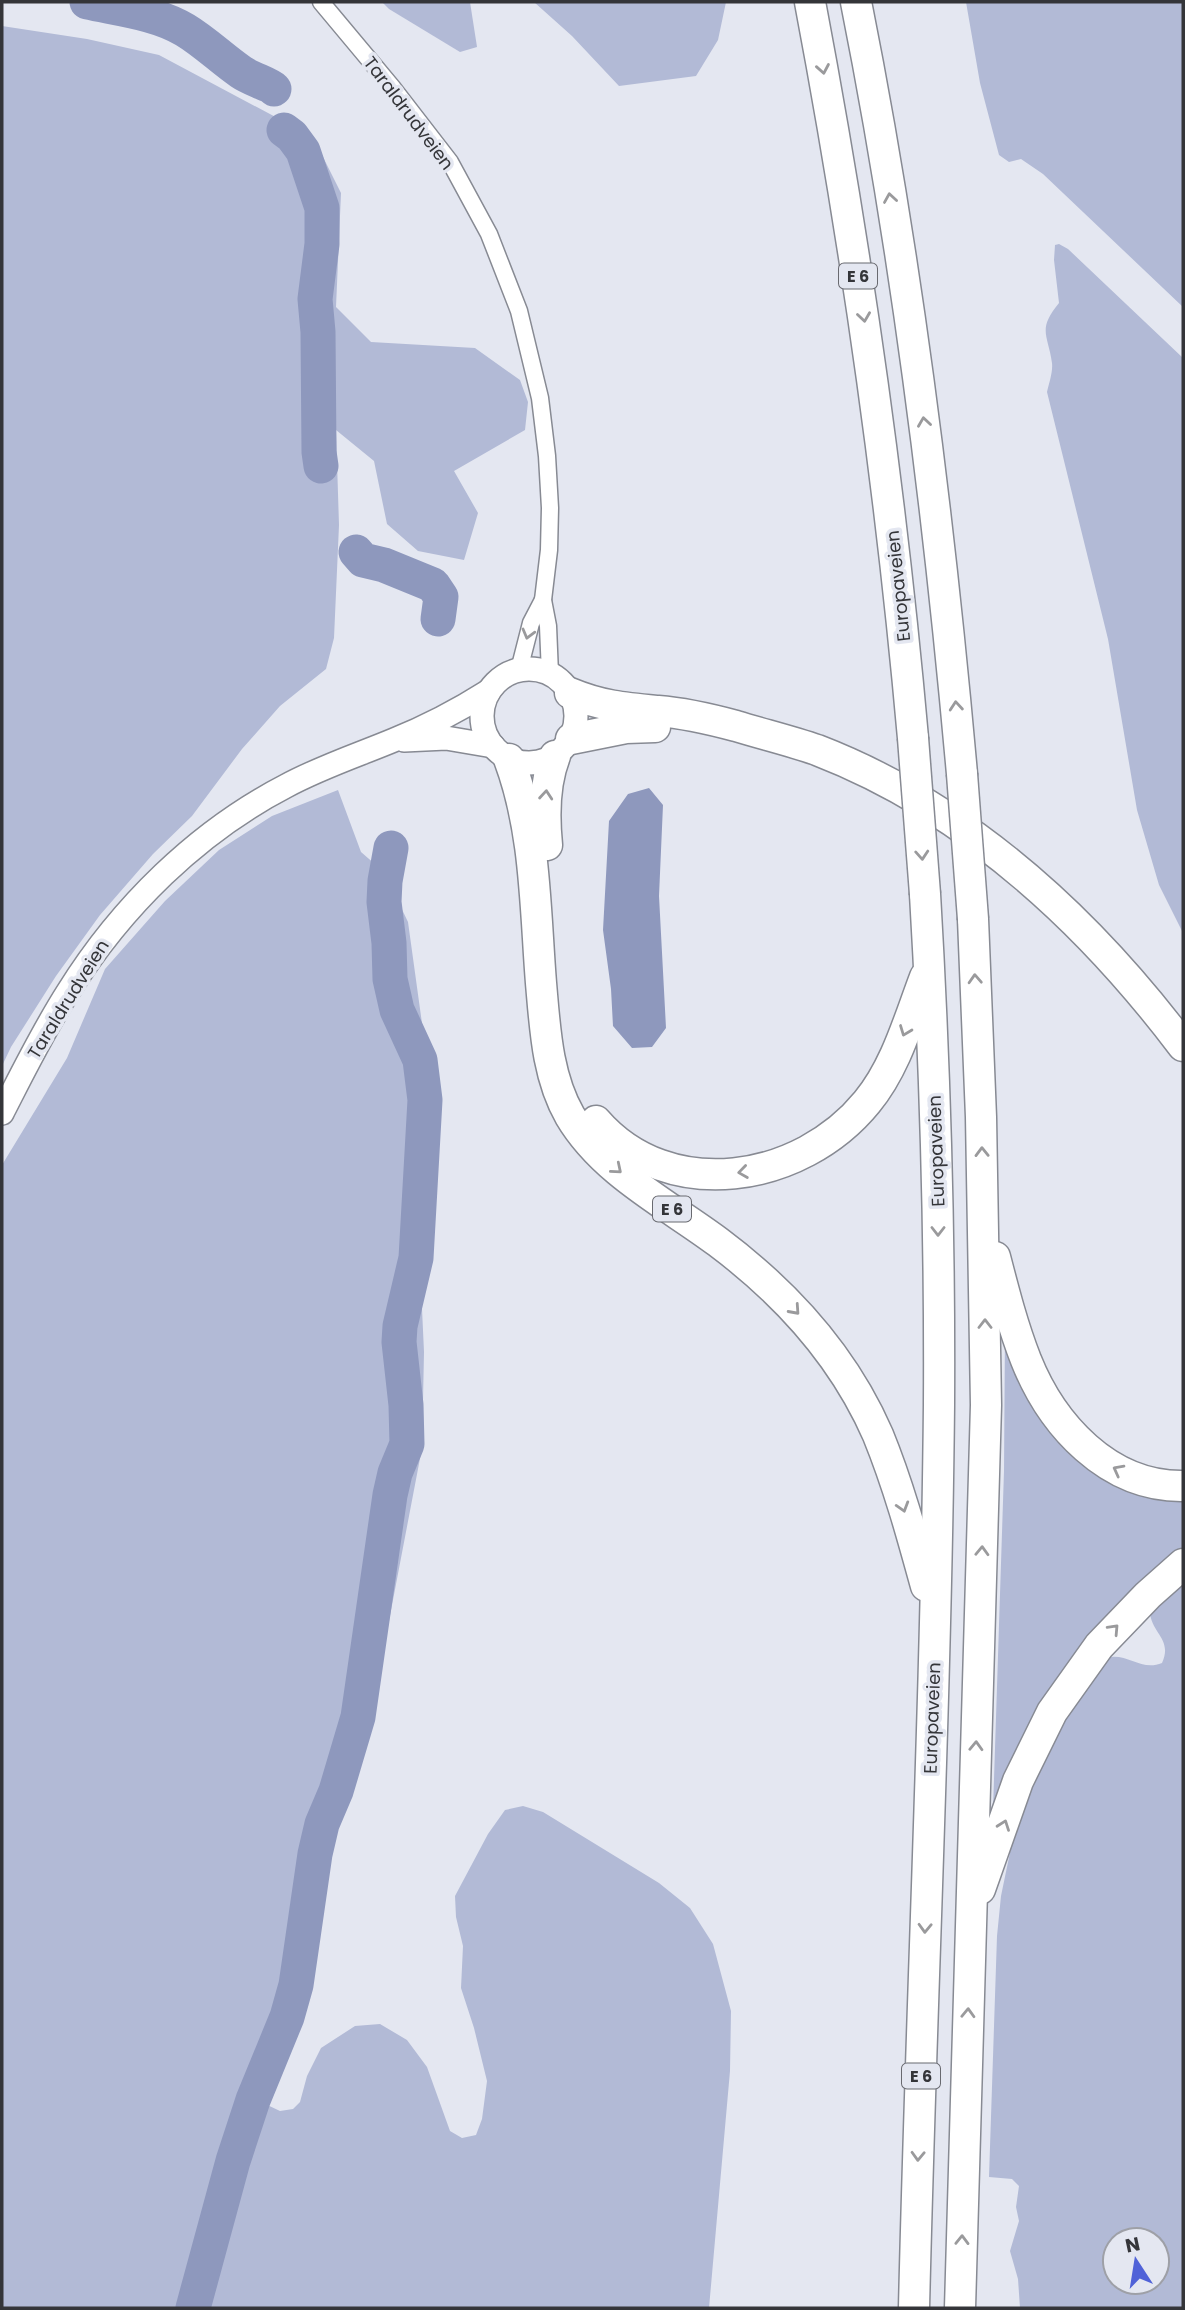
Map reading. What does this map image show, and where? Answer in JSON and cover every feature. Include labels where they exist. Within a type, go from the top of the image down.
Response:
[{"type":"highway","name":"Europaveien","points":[[810,2],[837,148],[869,349],[898,587],[925,894],[936,1115],[939,1405],[914,2308]]},
{"type":"highway","name":"E 6","points":[[856,2],[886,167],[917,369],[940,549],[973,919],[984,1220],[986,1405],[960,2308]]},
{"type":"highway","points":[[560,684],[594,702],[624,709],[713,719],[816,750],[879,778],[941,812],[1013,864],[1086,932],[1183,1045]]},
{"type":"highway","points":[[563,747],[625,727],[670,727],[705,732],[801,759],[922,814],[994,865],[1047,909],[1133,997],[1183,1061]]},
{"type":"highway","name":"E 6","points":[[563,747],[549,772],[545,813],[564,1039],[573,1075],[587,1108],[614,1140],[633,1154],[676,1170],[722,1174],[772,1167],[796,1158],[824,1142],[848,1124],[882,1080],[898,1050],[929,967]]},
{"type":"highway","name":"E 6","points":[[501,753],[527,816],[547,1042],[559,1093],[569,1114],[583,1136],[618,1170],[759,1275],[786,1300],[834,1356],[865,1408],[890,1465],[935,1619]]},
{"type":"highway","name":"E 6","points":[[984,1220],[1027,1362],[1048,1402],[1064,1424],[1079,1441],[1112,1468],[1151,1483],[1183,1486]]},
{"type":"highway","name":"E 6","points":[[971,1912],[1018,1780],[1052,1712],[1099,1646],[1148,1595],[1183,1564]]},
{"type":"main road","points":[[519,670],[540,670],[560,684],[576,716],[563,747],[533,763],[501,753],[485,734],[482,719],[483,705],[489,691],[507,674],[519,670]]},
{"type":"main road","name":"Taraldrudveien","points":[[2,1113],[69,989],[100,945],[153,886],[197,846],[263,799],[321,769],[394,740],[467,705],[489,691]]},
{"type":"main road","name":"Taraldrudveien","points":[[394,740],[446,738],[501,753]]},
{"type":"street","name":"Taraldrudveien","points":[[320,2],[392,87],[450,162],[475,207],[507,277],[527,338],[545,432],[550,508],[549,550],[543,600],[560,684]]},
{"type":"street","name":"Taraldrudveien","points":[[519,670],[531,623],[543,600]]},
{"type":"shaded area","points":[[382,2],[470,2],[477,47],[460,52],[389,9]]},
{"type":"shaded area","points":[[534,2],[726,2],[718,40],[696,76],[619,86],[572,36]]},
{"type":"shaded area","points":[[966,2],[1183,2],[1183,307],[1043,174],[1021,159],[1009,162],[999,155],[980,83]]},
{"type":"shaded area","points":[[2,26],[87,39],[159,55],[313,137],[341,193],[336,307],[371,342],[475,348],[520,380],[528,402],[525,430],[454,471],[478,513],[464,560],[418,551],[387,524],[374,461],[336,430],[339,525],[334,638],[326,669],[280,706],[242,749],[192,816],[153,854],[100,915],[56,976],[2,1066]]},
{"type":"shaded area","points":[[1059,244],[1068,249],[1183,358],[1183,933],[1159,885],[1137,810],[1108,639],[1047,392],[1052,366],[1046,326],[1059,303],[1054,260],[1055,245]]},
{"type":"shaded area","points":[[649,788],[663,805],[659,896],[666,1028],[652,1047],[632,1048],[613,1026],[603,930],[609,821],[628,794]]},
{"type":"shaded area","points":[[338,790],[361,852],[384,872],[408,922],[429,1074],[431,1176],[421,1287],[424,1352],[422,1448],[384,1647],[343,1796],[300,1979],[285,2034],[261,2102],[280,2111],[293,2109],[300,2102],[307,2076],[321,2048],[355,2026],[380,2024],[407,2040],[427,2067],[450,2131],[462,2138],[476,2135],[482,2119],[487,2081],[461,1988],[463,1946],[456,1917],[455,1896],[488,1834],[505,1810],[523,1806],[543,1812],[659,1883],[690,1908],[713,1944],[731,2011],[730,2071],[709,2308],[2,2308],[2,1165],[67,1058],[105,969],[165,901],[219,850],[272,816]]},
{"type":"shaded area","points":[[1005,1329],[1047,1416],[1183,1494],[1183,1553],[1116,1616],[993,1810],[1004,1471]]},
{"type":"shaded area","points":[[1183,1581],[1183,2308],[1020,2308],[1018,2279],[1010,2251],[1019,2221],[1016,2207],[1019,2186],[1012,2179],[989,2177],[997,1936],[1001,1896],[1014,1833],[1049,1739],[1106,1658],[1121,1658],[1147,1665],[1162,1663],[1165,1648],[1150,1612]]},
{"type":"waterway","points":[[87,2],[138,12],[174,24],[200,40],[241,72],[274,89]]},
{"type":"waterway","points":[[284,130],[303,151],[322,208],[322,244],[315,299],[321,466]]},
{"type":"waterway","points":[[356,552],[363,560],[384,565],[433,585],[441,597],[438,619]]},
{"type":"waterway","points":[[193,2308],[233,2161],[253,2100],[287,2017],[296,1985],[315,1854],[322,1824],[336,1791],[358,1717],[390,1495],[395,1473],[407,1444],[399,1342],[400,1326],[416,1258],[425,1100],[420,1060],[397,1010],[390,979],[384,902],[391,848]]}]
